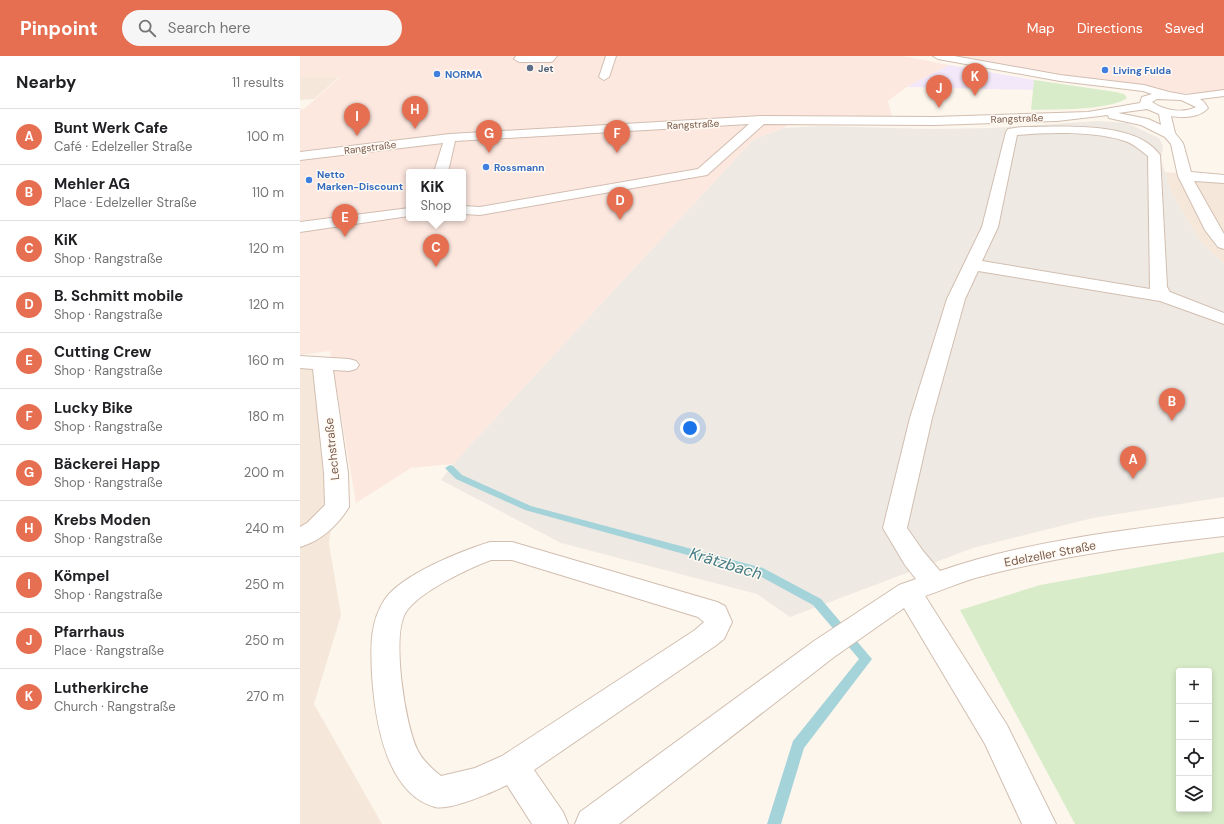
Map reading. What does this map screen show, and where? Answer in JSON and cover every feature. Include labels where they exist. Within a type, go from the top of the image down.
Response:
[{"type":"street","points":[[521,56],[519,59],[550,59],[552,56]]},
{"type":"street","points":[[604,77],[611,56]]},
{"type":"street","points":[[938,56],[1000,68],[1144,88],[1169,96],[1185,98],[1224,93]]},
{"type":"street","points":[[1086,81],[1132,91],[1155,106],[1183,113],[1200,110],[1202,108],[1200,104]]},
{"type":"street","points":[[1155,106],[1169,96]]},
{"type":"street","points":[[1185,98],[1200,104],[1224,98]]},
{"type":"street","points":[[1155,106],[1178,134]]},
{"type":"street","name":"Rangstraße","points":[[1088,115],[1155,106]]},
{"type":"street","name":"Rangstraße","points":[[300,156],[450,138],[761,120],[934,121],[1106,115],[1138,113],[1155,106]]},
{"type":"street","points":[[1183,113],[1178,134],[1185,176],[1212,230],[1224,244]]},
{"type":"street","points":[[1106,115],[1135,119],[1178,134]]},
{"type":"street","points":[[466,210],[480,211],[702,172],[761,120]]},
{"type":"street","points":[[1039,824],[922,588],[914,558],[895,528],[922,418],[954,307],[990,227],[1012,132],[1022,130],[1103,132],[1120,135],[1142,144],[1154,155],[1158,287],[1164,296]]},
{"type":"street","points":[[442,169],[450,138]]},
{"type":"street","points":[[1185,176],[1224,179]]},
{"type":"street","points":[[300,227],[406,212]]},
{"type":"street","points":[[972,265],[1164,296],[1224,319]]},
{"type":"street","points":[[311,363],[349,365]]},
{"type":"street","name":"Lechstraße","points":[[300,538],[316,529],[337,506],[336,473],[311,363]]},
{"type":"street","name":"Edelzeller Straße","points":[[592,824],[824,648],[884,608],[922,588],[973,569],[1034,555],[1152,535],[1224,527]]},
{"type":"street","points":[[490,550],[512,551],[707,609],[715,614],[718,622],[714,631],[705,638],[513,766],[484,781],[461,789],[437,792],[421,781],[406,761],[393,730],[389,709],[384,643],[388,620],[400,600],[430,578],[462,560],[490,550]]},
{"type":"street","points":[[513,766],[550,824]]},
{"type":"shaded area","points":[[300,56],[903,56],[949,65],[907,87],[888,101],[892,117],[793,116],[784,128],[753,140],[453,464],[411,468],[356,503],[330,351],[300,355],[300,109],[304,109],[340,77],[300,77]]},
{"type":"shaded area","points":[[948,56],[1224,56],[1224,90],[1203,94],[1181,93],[1051,74]]},
{"type":"shaded area","points":[[949,65],[1034,80],[1033,90],[907,87]]},
{"type":"shaded area","points":[[340,76],[314,99],[300,100],[300,77]]},
{"type":"shaded area","points":[[1098,121],[1127,123],[1159,138],[1163,146],[1161,160],[1172,194],[1200,241],[1224,264],[1224,497],[1093,518],[973,548],[790,617],[757,594],[561,543],[441,480],[453,464],[753,140],[784,128],[821,126],[929,129],[993,128]]},
{"type":"shaded area","points":[[1165,172],[1224,177],[1224,264],[1200,241],[1172,194]]},
{"type":"shaded area","points":[[300,362],[322,364],[333,510],[329,544],[341,615],[314,704],[382,824],[300,824]]},
{"type":"green space","points":[[1034,80],[1116,92],[1124,94],[1127,98],[1119,102],[1095,107],[1031,110]]},
{"type":"green space","points":[[1224,552],[1224,824],[1075,824],[960,610],[1040,585]]},
{"type":"waterway","name":"Krätzbach","points":[[450,468],[459,477],[528,508],[759,571],[817,602],[866,659],[798,745],[774,824]]},
{"type":"place","name":"Jet","points":[[530,68]]},
{"type":"place","name":"Living Fulda","points":[[1105,70]]},
{"type":"place","name":"NORMA","points":[[437,74]]},
{"type":"place","name":"Lutherkirche","points":[[975,96]]},
{"type":"place","name":"Pfarrhaus","points":[[939,108]]},
{"type":"place","name":"Krebs Moden","points":[[415,129]]},
{"type":"place","name":"Kömpel","points":[[357,136]]},
{"type":"place","name":"Bäckerei Happ","points":[[489,153]]},
{"type":"place","name":"Lucky Bike","points":[[617,153]]},
{"type":"place","name":"Rossmann","points":[[486,167]]},
{"type":"place","name":"Netto Marken-Discount","points":[[309,180]]},
{"type":"place","name":"B. Schmitt mobile","points":[[620,220]]},
{"type":"place","name":"Cutting Crew","points":[[345,237]]},
{"type":"place","name":"KiK","points":[[436,267]]},
{"type":"place","name":"Mehler AG","points":[[1172,421]]},
{"type":"place","name":"Bunt Werk Cafe","points":[[1133,479]]}]
